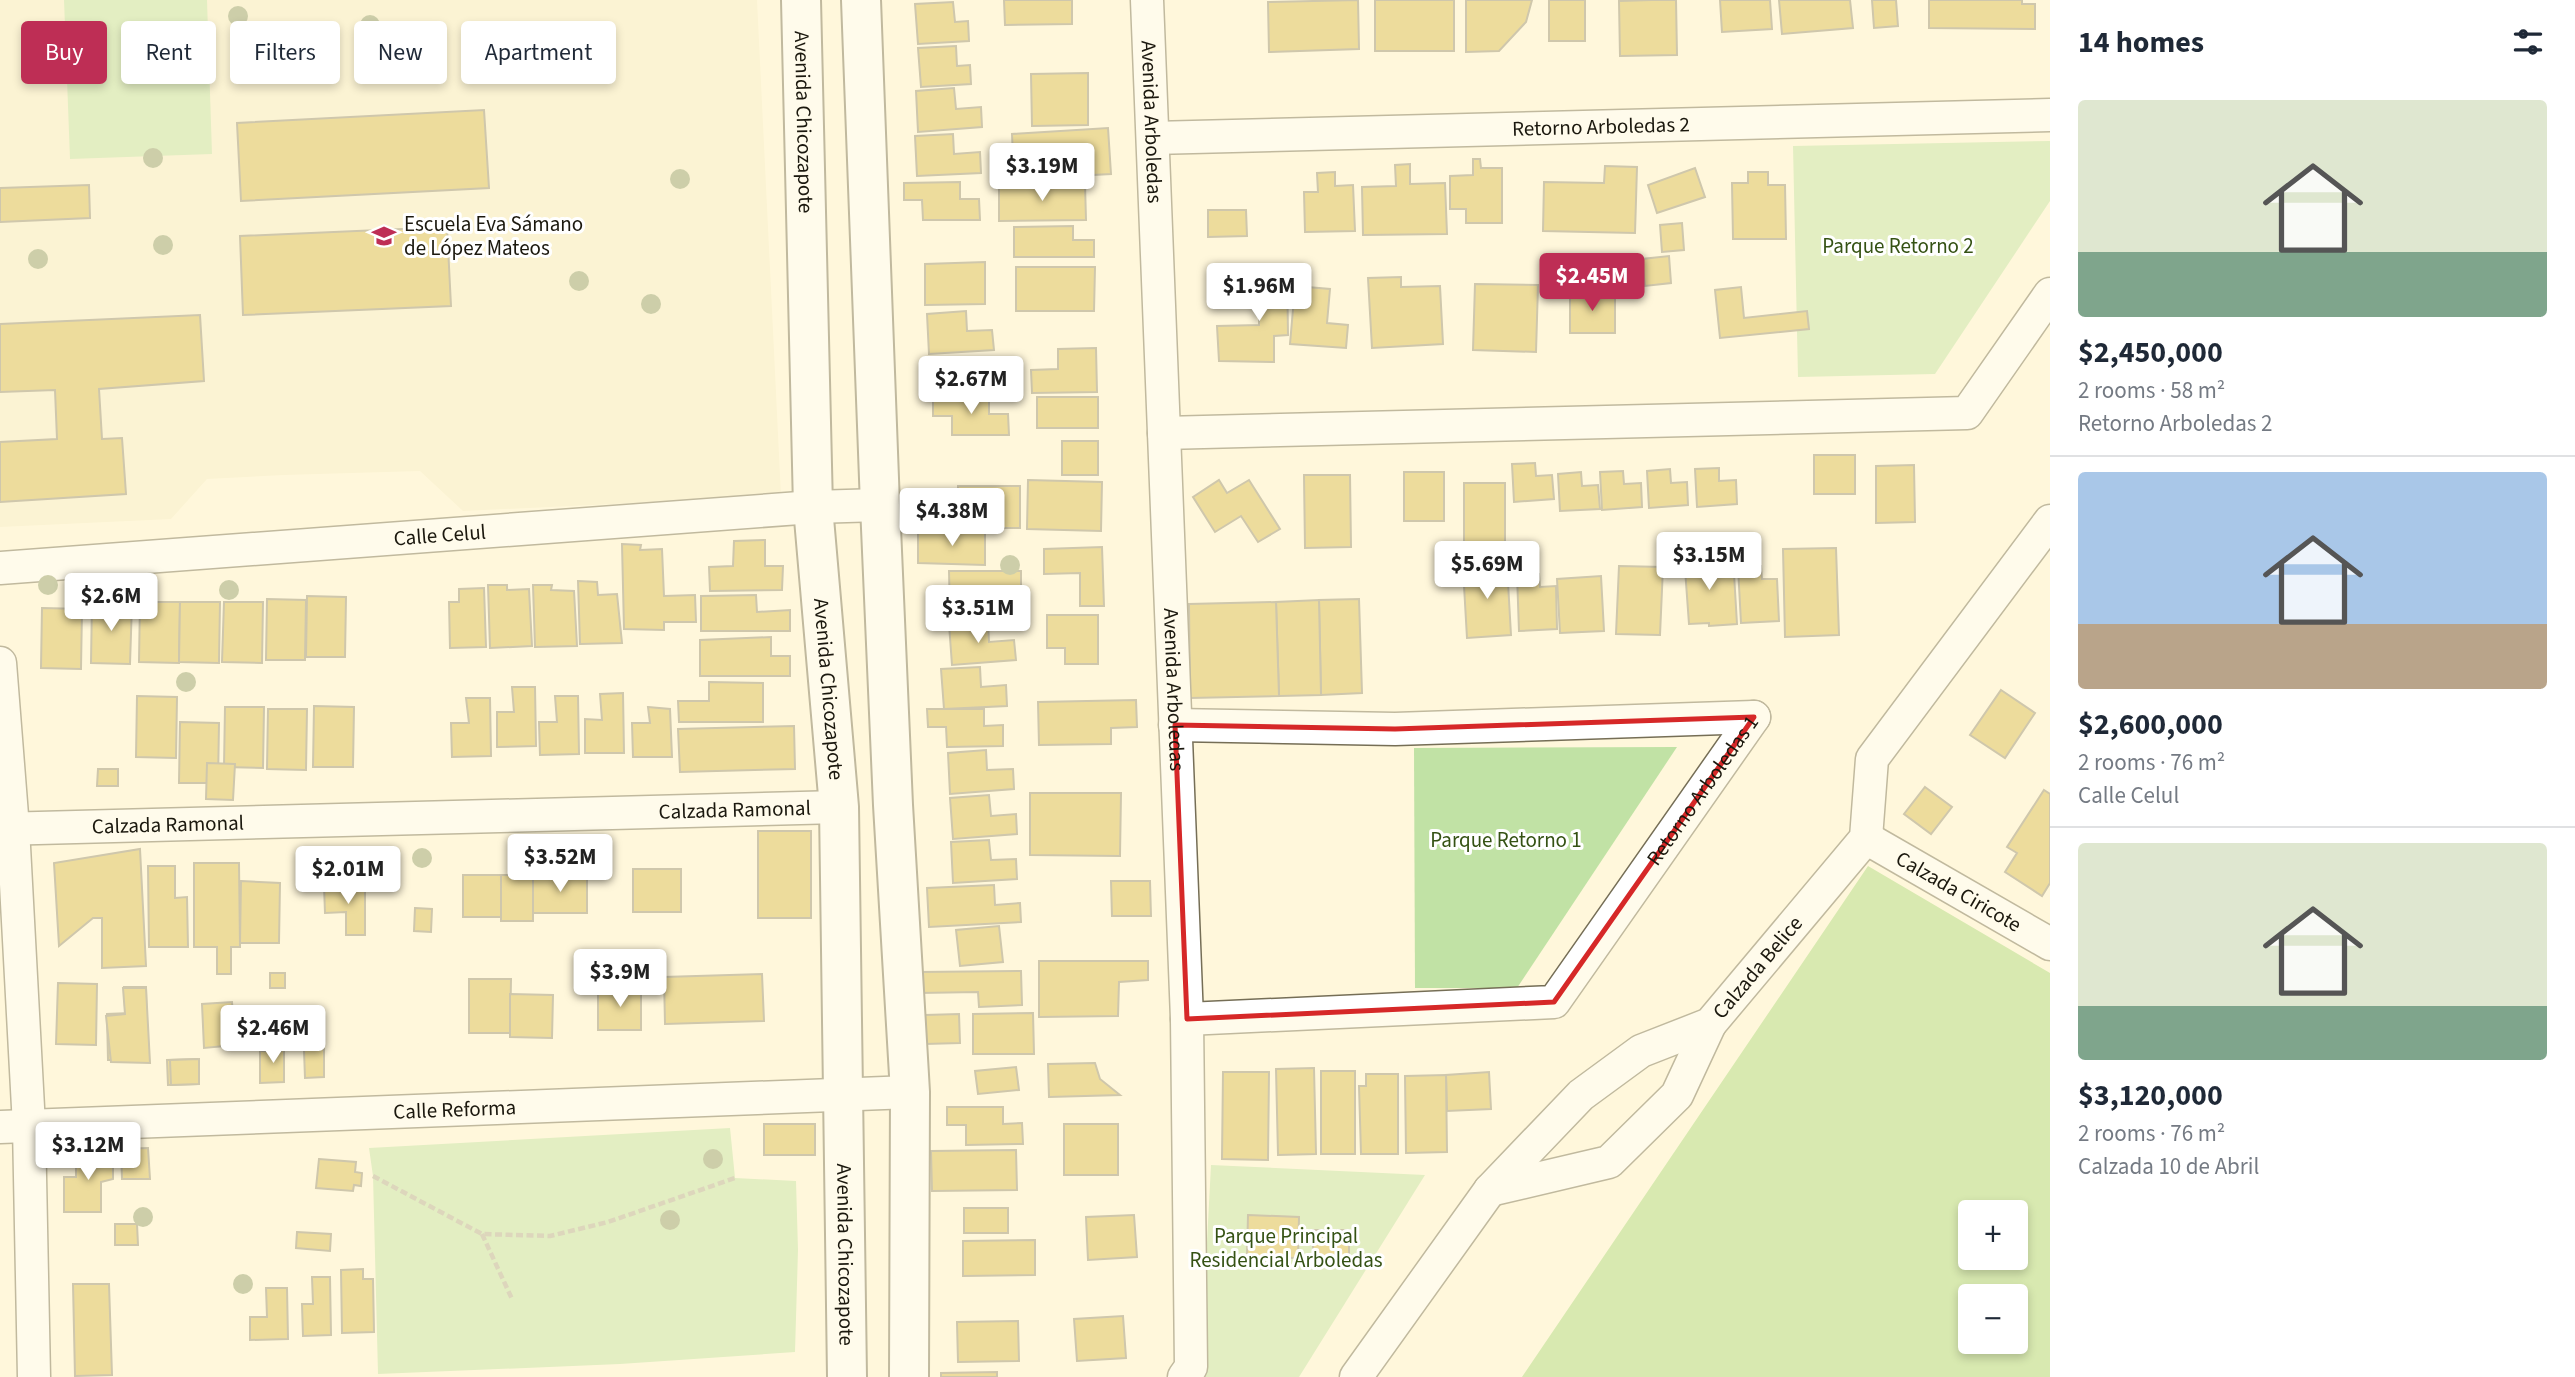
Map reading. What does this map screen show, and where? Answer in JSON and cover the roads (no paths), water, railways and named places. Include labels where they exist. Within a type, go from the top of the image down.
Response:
[{"type":"main road","name":"Avenida Chicozapote","points":[[801,0],[813,507],[839,807],[847,1377]]},
{"type":"main road","points":[[861,0],[880,505],[910,1091],[909,1377]]},
{"type":"street","name":"Avenida Arboledas","points":[[1147,0],[1187,1020],[1191,1367],[1184,1377]]},
{"type":"street","name":"Retorno Arboledas 2","points":[[1153,138],[2050,116]]},
{"type":"street","points":[[1164,433],[1967,413],[2050,294]]},
{"type":"street","name":"Calle Celul","points":[[0,568],[813,507],[880,505]]},
{"type":"street","points":[[1866,838],[1872,759],[2050,521]]},
{"type":"street","points":[[0,663],[15,1126],[34,1377]]},
{"type":"street","name":"Retorno Arboledas 1","points":[[1175,725],[1395,729],[1754,717],[1554,1002],[1187,1020]]},
{"type":"street","name":"Calzada Ramonal","points":[[7,828],[839,807]]},
{"type":"street","name":"Calzada Ciricote","points":[[1866,838],[2050,944]]},
{"type":"street","name":"Calzada Belice","points":[[1356,1377],[1490,1190],[1581,1095],[1641,1051],[1710,1024],[1866,838]]},
{"type":"street","points":[[1490,1190],[1609,1162],[1677,1095],[1710,1024]]},
{"type":"street","name":"Calle Reforma","points":[[15,1126],[910,1091]]},
{"type":"place","name":"Escuela Eva Sámano de López Mateos","points":[[384,236]]},
{"type":"park label","name":"Parque Retorno 2","points":[[1898,246]]},
{"type":"park label","name":"Parque Retorno 1","points":[[1506,840]]},
{"type":"park label","name":"Parque Principal Residencial Arboledas","points":[[1286,1248]]}]
